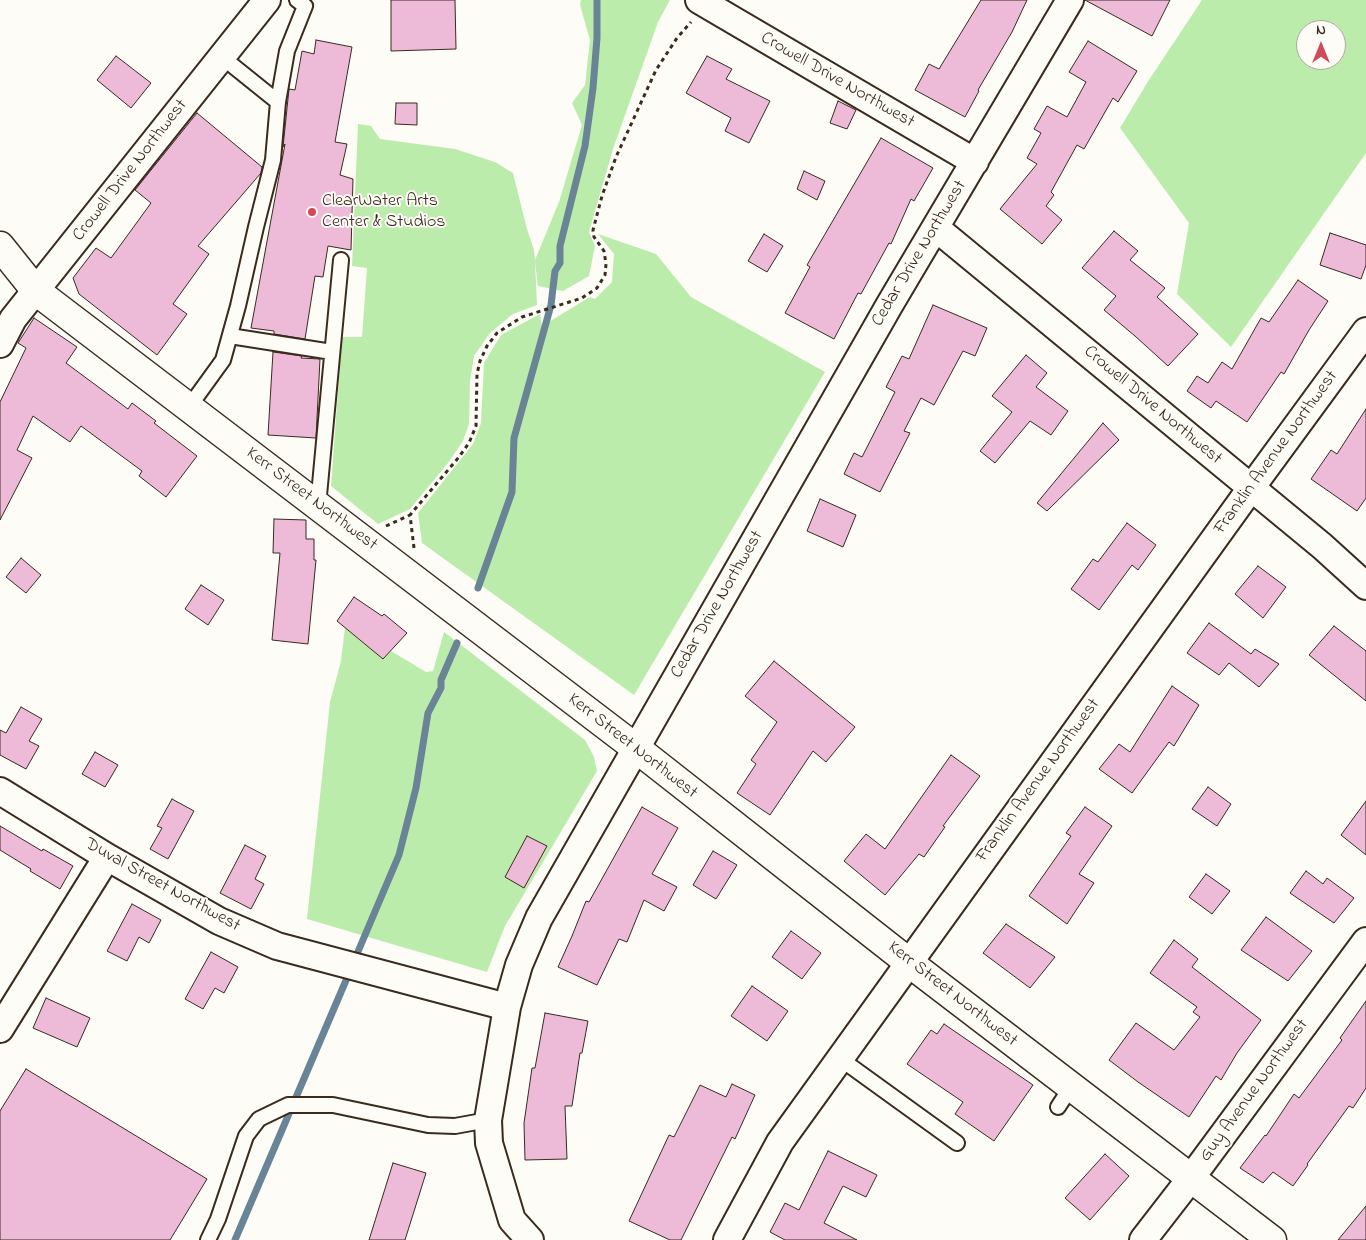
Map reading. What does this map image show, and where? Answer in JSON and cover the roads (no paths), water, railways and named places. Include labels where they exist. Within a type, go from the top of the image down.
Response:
[{"type":"street","name":"Crowell Drive Northwest","points":[[0,344],[13,319],[267,0]]},
{"type":"street","name":"Cedar Drive Northwest","points":[[530,1240],[512,1220],[489,1142],[488,1120],[507,1007],[519,965],[539,918],[890,304],[1070,0]]},
{"type":"street","name":"Crowell Drive Northwest","points":[[697,10],[975,162]]},
{"type":"street","name":"Crowell Drive Northwest","points":[[936,228],[1322,546],[1366,586]]},
{"type":"street","name":"Kerr Street Northwest","points":[[0,246],[36,290],[637,749],[908,962],[1064,1097],[1191,1178],[1272,1240]]},
{"type":"street","name":"Franklin Avenue Northwest","points":[[727,1240],[780,1142],[908,962],[1366,331]]},
{"type":"street","name":"Duval Street Northwest","points":[[0,791],[106,857],[219,921],[277,946],[507,1007]]},
{"type":"street","points":[[0,1030],[106,857]]},
{"type":"street","name":"Guy Avenue Northwest","points":[[1143,1240],[1366,941]]},
{"type":"lane","points":[[189,407],[223,360],[238,306],[273,160],[278,102],[288,51],[305,6],[297,0]]},
{"type":"lane","points":[[222,57],[278,102]]},
{"type":"lane","points":[[318,506],[341,260]]},
{"type":"lane","points":[[230,336],[332,352]]},
{"type":"lane","points":[[849,1065],[957,1143]]},
{"type":"lane","points":[[208,1240],[218,1219],[246,1136],[259,1119],[288,1105],[332,1105],[428,1125],[455,1126],[488,1120]]},
{"type":"waterway","points":[[478,588],[512,492],[514,438],[551,305],[555,271],[560,263],[560,246],[585,146],[593,88],[597,38],[597,0]]},
{"type":"waterway","points":[[354,961],[399,855],[416,788],[428,713],[441,688],[441,680],[457,643]]},
{"type":"waterway","points":[[235,1240],[350,971]]},
{"type":"place","name":"ClearWater Arts Center & Studios","points":[[312,212]]}]
